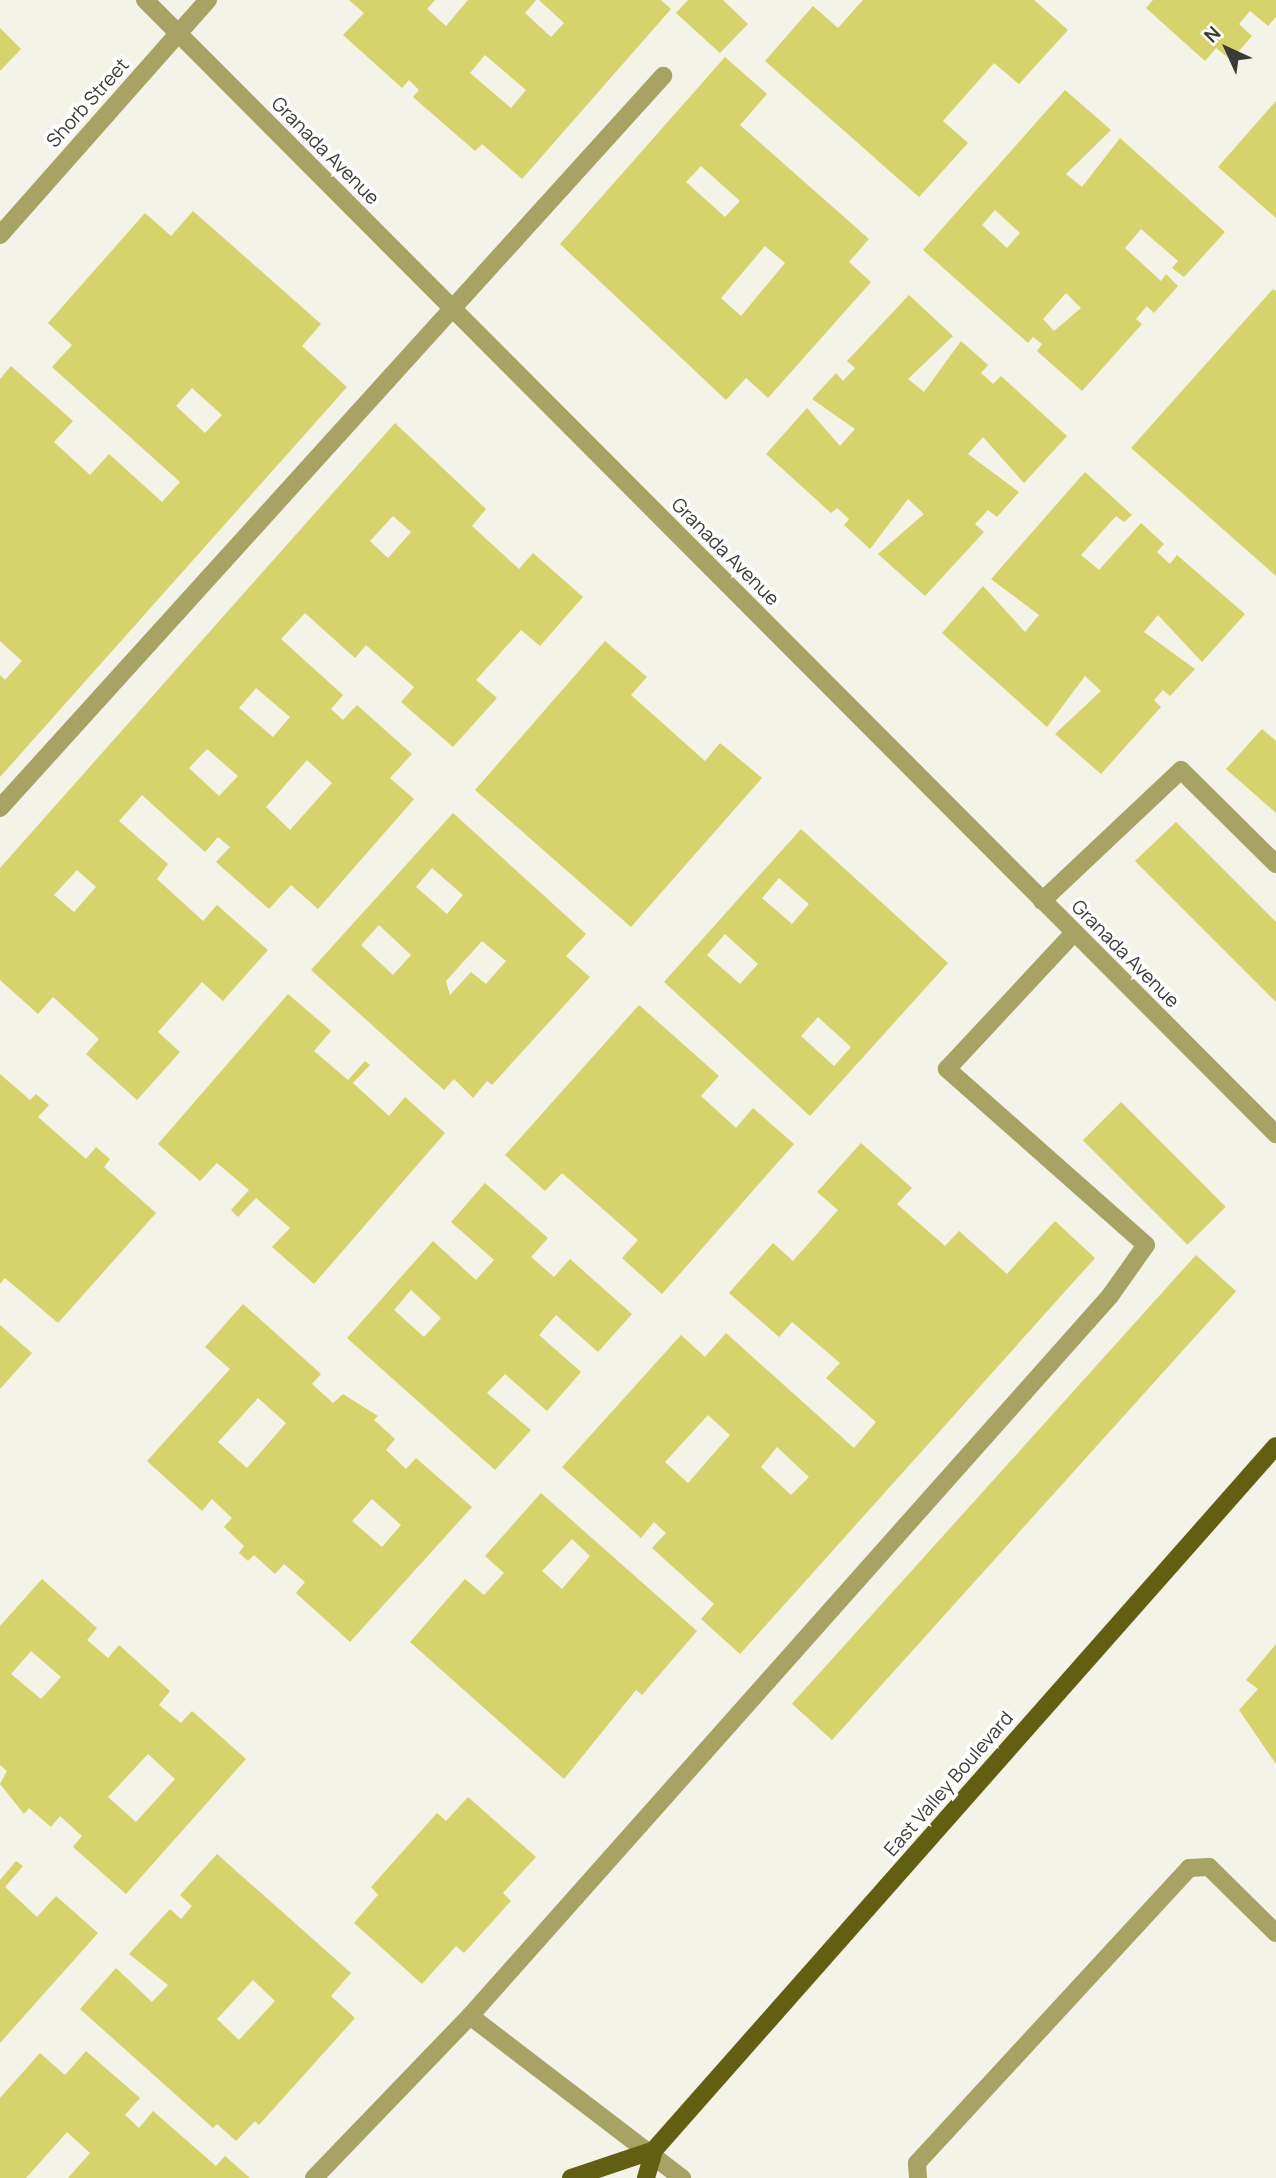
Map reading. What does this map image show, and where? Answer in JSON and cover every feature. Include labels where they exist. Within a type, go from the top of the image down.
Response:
[{"type":"main road","name":"East Valley Boulevard","points":[[646,2178],[654,2150],[1276,1446]]},
{"type":"main road","name":"East Valley Boulevard","points":[[571,2178],[654,2150]]},
{"type":"street","name":"Granada Avenue","points":[[145,0],[1276,1134]]},
{"type":"street","name":"Shorb Street","points":[[0,234],[208,0]]},
{"type":"street","points":[[0,808],[456,312],[663,76]]},
{"type":"street","points":[[1042,901],[1181,770],[1276,864]]},
{"type":"street","points":[[314,2178],[470,2015],[1110,1296],[1146,1245],[947,1069],[1074,933]]},
{"type":"street","points":[[918,2178],[917,2163],[1189,1868],[1209,1867],[1276,1933]]},
{"type":"street","points":[[470,2015],[520,2060],[654,2150],[682,2178]]},
{"type":"building","points":[[349,0],[435,0],[427,9],[446,26],[468,0],[536,0],[525,13],[551,37],[564,23],[539,0],[661,0],[671,9],[522,179],[482,144],[475,151],[413,97],[419,90],[409,80],[402,88],[343,35],[364,13]],"holes":[[[485,55],[526,90],[511,108],[470,73]]]},
{"type":"building","points":[[688,0],[723,0],[748,24],[720,53],[676,13]]},
{"type":"building","points":[[863,0],[1034,0],[1068,30],[1019,84],[994,63],[943,121],[968,143],[919,197],[765,61],[813,6],[838,28]]},
{"type":"building","points":[[1153,0],[1276,0],[1276,17],[1268,26],[1250,11],[1239,24],[1252,36],[1231,60],[1216,48],[1205,61],[1146,8]]},
{"type":"building","points":[[0,28],[21,49],[0,71]]},
{"type":"building","points":[[725,57],[767,94],[740,125],[869,239],[849,262],[871,282],[768,398],[746,378],[726,400],[560,244]],"holes":[[[701,166],[740,201],[725,217],[686,182]],[[765,246],[785,263],[741,316],[721,298]]]},
{"type":"building","points":[[1065,90],[1111,130],[1066,174],[1082,187],[1120,138],[1225,232],[1184,277],[1172,268],[1178,261],[1141,229],[1125,248],[1161,281],[1166,274],[1178,286],[1154,313],[1147,306],[1136,319],[1142,324],[1082,391],[1037,351],[1042,344],[1033,337],[1028,343],[923,250]],"holes":[[[995,210],[1020,233],[1007,248],[982,225]],[[1066,293],[1081,308],[1054,331],[1043,319]]]},
{"type":"building","points":[[1276,101],[1276,218],[1218,167]]},
{"type":"building","points":[[193,211],[321,324],[302,346],[347,387],[0,777],[0,675],[5,680],[22,661],[0,641],[0,379],[11,366],[73,421],[54,442],[90,475],[109,454],[162,502],[180,482],[52,367],[72,345],[48,323],[145,213],[171,236]],"holes":[[[192,388],[222,415],[205,433],[176,406]]]},
{"type":"building","points":[[1273,289],[1276,291],[1276,576],[1131,448]]},
{"type":"building","points":[[909,295],[953,336],[908,379],[924,392],[961,341],[988,365],[981,373],[993,384],[1001,376],[1067,436],[1024,483],[983,437],[968,454],[1019,492],[997,517],[988,510],[975,524],[984,532],[925,596],[878,554],[924,514],[908,499],[870,549],[844,525],[849,519],[837,508],[831,513],[766,454],[807,408],[840,446],[855,429],[812,399],[836,373],[843,381],[855,368],[847,361]]},
{"type":"building","points":[[395,423],[486,509],[472,526],[519,569],[533,553],[583,597],[540,646],[521,630],[476,680],[497,698],[453,747],[401,702],[414,687],[366,645],[355,658],[305,613],[281,639],[343,695],[331,709],[343,720],[357,705],[412,754],[390,778],[414,799],[318,909],[291,885],[269,909],[216,862],[230,847],[218,837],[205,852],[142,795],[119,821],[168,864],[157,879],[203,921],[217,905],[268,950],[223,1001],[202,982],[158,1032],[180,1052],[137,1100],[86,1054],[99,1039],[53,997],[38,1014],[0,980],[0,868]],"holes":[[[393,516],[411,532],[388,558],[370,541]],[[256,688],[290,717],[273,737],[239,708]],[[207,749],[238,776],[219,796],[189,768]],[[307,760],[332,783],[290,830],[266,807]],[[77,870],[96,887],[74,912],[54,895]]]},
{"type":"building","points":[[1085,472],[1132,515],[1124,522],[1116,516],[1081,555],[1099,570],[1141,523],[1164,544],[1157,552],[1170,564],[1177,555],[1245,614],[1202,662],[1158,615],[1144,632],[1195,669],[1170,696],[1163,690],[1154,700],[1161,707],[1101,774],[1055,734],[1101,691],[1085,676],[1047,727],[942,633],[983,586],[1025,632],[1039,615],[991,579]]},
{"type":"building","points":[[605,641],[647,677],[631,695],[705,761],[720,743],[762,778],[631,927],[475,790]]},
{"type":"building","points":[[1262,729],[1276,741],[1276,813],[1226,769]]},
{"type":"building","points":[[453,813],[586,934],[566,956],[590,977],[492,1085],[487,1081],[473,1098],[454,1079],[444,1090],[311,970]],"holes":[[[432,868],[463,895],[447,914],[416,887]],[[379,925],[411,955],[393,975],[361,945]],[[482,941],[506,961],[486,984],[471,972],[450,995],[446,981]]]},
{"type":"building","points":[[1176,822],[1276,922],[1276,1002],[1135,861]]},
{"type":"building","points":[[801,829],[948,963],[810,1116],[664,982]],"holes":[[[779,878],[809,904],[792,924],[762,898]],[[725,934],[758,964],[740,984],[707,955]],[[818,1017],[851,1047],[834,1066],[801,1036]]]},
{"type":"building","points":[[288,994],[331,1031],[314,1051],[348,1080],[365,1061],[370,1065],[353,1083],[389,1116],[405,1097],[445,1133],[314,1284],[272,1247],[290,1228],[256,1198],[238,1217],[231,1210],[249,1190],[217,1163],[200,1181],[158,1144]]},
{"type":"building","points":[[639,1005],[719,1076],[701,1096],[736,1128],[753,1108],[794,1144],[662,1294],[622,1258],[638,1240],[562,1173],[545,1191],[505,1155]]},
{"type":"building","points":[[0,1074],[30,1100],[36,1094],[49,1105],[38,1117],[86,1159],[96,1147],[110,1159],[104,1167],[156,1213],[58,1323],[5,1278],[0,1284]]},
{"type":"building","points":[[1121,1102],[1226,1207],[1187,1245],[1083,1140]]},
{"type":"building","points":[[861,1143],[912,1188],[897,1204],[945,1246],[959,1231],[1007,1274],[1055,1221],[1095,1258],[740,1654],[701,1619],[714,1604],[652,1548],[666,1533],[654,1522],[641,1538],[562,1467],[681,1335],[705,1357],[726,1333],[854,1448],[876,1422],[826,1378],[840,1363],[792,1322],[779,1337],[729,1293],[773,1243],[793,1261],[838,1210],[817,1192]],"holes":[[[708,1415],[730,1435],[688,1483],[665,1462]],[[777,1447],[809,1477],[791,1495],[761,1467]]]},
{"type":"building","points":[[485,1183],[548,1238],[531,1257],[554,1277],[570,1259],[632,1314],[598,1352],[556,1315],[539,1335],[581,1372],[547,1411],[505,1374],[487,1393],[531,1430],[495,1470],[347,1338],[433,1241],[476,1280],[494,1260],[451,1222]],"holes":[[[411,1290],[441,1318],[424,1337],[394,1310]]]},
{"type":"building","points":[[1196,1255],[1236,1291],[832,1740],[792,1704]]},
{"type":"building","points":[[243,1304],[321,1374],[312,1384],[333,1403],[343,1394],[378,1416],[374,1420],[395,1439],[386,1450],[406,1469],[416,1458],[472,1507],[350,1642],[296,1593],[305,1582],[284,1564],[275,1574],[254,1555],[248,1561],[239,1553],[244,1546],[224,1527],[232,1518],[212,1499],[202,1511],[147,1461],[230,1369],[205,1347]],"holes":[[[258,1398],[286,1423],[247,1468],[218,1442]],[[372,1499],[401,1525],[382,1547],[352,1521]]]},
{"type":"building","points":[[0,1325],[32,1353],[0,1389]]},
{"type":"building","points":[[541,1493],[697,1631],[642,1695],[636,1690],[564,1779],[410,1642],[465,1579],[484,1595],[504,1573],[485,1556]],"holes":[[[572,1539],[590,1556],[562,1589],[542,1571]]]},
{"type":"building","points":[[42,1579],[97,1628],[87,1640],[108,1658],[119,1645],[170,1691],[159,1705],[181,1723],[192,1711],[246,1759],[126,1894],[73,1847],[82,1836],[60,1816],[51,1827],[29,1808],[24,1814],[0,1784],[7,1771],[0,1765],[0,1626]],"holes":[[[31,1651],[61,1677],[41,1699],[11,1674]],[[148,1754],[175,1779],[136,1822],[108,1797]]]},
{"type":"building","points":[[1276,1644],[1276,1764],[1239,1710],[1258,1689],[1246,1680]]},
{"type":"building","points":[[468,1797],[536,1857],[503,1893],[511,1901],[464,1953],[456,1946],[422,1984],[354,1923],[378,1895],[371,1887],[437,1813],[446,1821]]},
{"type":"building","points":[[217,1854],[351,1973],[331,1996],[355,2018],[259,2125],[255,2121],[236,2141],[217,2124],[213,2128],[80,2009],[116,1968],[152,2002],[168,1985],[129,1954],[170,1909],[181,1919],[192,1906],[180,1895]],"holes":[[[253,1980],[275,2001],[239,2040],[217,2019]]]},
{"type":"building","points":[[16,1861],[23,1866],[5,1887],[37,1917],[56,1896],[98,1933],[0,2043],[0,1880]]},
{"type":"building","points":[[86,2051],[140,2098],[125,2115],[139,2128],[153,2111],[216,2166],[225,2156],[250,2178],[68,2178],[90,2153],[67,2132],[26,2178],[0,2178],[0,2098],[40,2053],[65,2075]]}]
